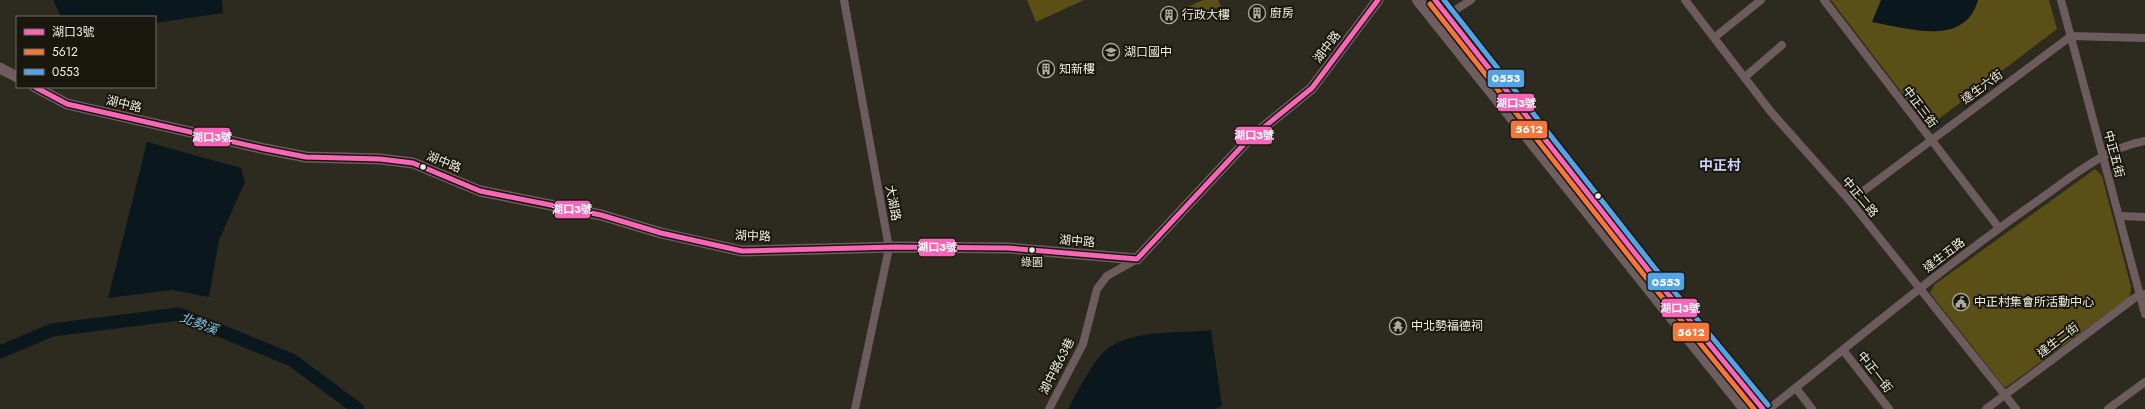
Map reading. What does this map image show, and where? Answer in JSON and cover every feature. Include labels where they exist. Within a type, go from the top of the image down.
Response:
[{"type":"main road","points":[[1418,0],[1745,409]]},
{"type":"main road","points":[[1436,0],[1649,270],[1763,409]]},
{"type":"street","name":"大湖路","points":[[844,0],[890,248],[855,409]]},
{"type":"street","name":"湖中路","points":[[37,88],[67,104],[265,149],[306,157],[380,159],[413,163],[480,191],[601,215],[661,233],[742,251],[890,248],[1008,248],[1137,259],[1247,140],[1312,88],[1378,0]]},
{"type":"street","points":[[1436,23],[1471,0]]},
{"type":"street","name":"中正二路","points":[[1685,0],[1715,37],[1771,112],[1850,201],[2016,409]]},
{"type":"street","points":[[1715,37],[1761,0]]},
{"type":"street","name":"中正三街","points":[[1824,0],[1999,228]]},
{"type":"street","name":"中正五街","points":[[2062,0],[2102,156],[2142,294],[2145,314]]},
{"type":"street","points":[[2072,36],[2145,38]]},
{"type":"street","name":"達生六街","points":[[1850,201],[1930,140],[2072,36]]},
{"type":"street","points":[[1745,77],[1782,45]]},
{"type":"street","points":[[0,68],[16,77]]},
{"type":"street","name":"達生五路","points":[[1769,409],[1920,288],[1999,228],[2102,156],[2145,141]]},
{"type":"street","points":[[2120,216],[2145,217]]},
{"type":"street","name":"湖中路63巷","points":[[1049,409],[1083,344],[1098,289],[1108,276],[1137,259]]},
{"type":"street","name":"達生二街","points":[[1986,409],[2142,294]]},
{"type":"street","name":"中正一街","points":[[1843,350],[1889,409]]},
{"type":"street","points":[[2108,409],[2145,382]]},
{"type":"street","points":[[1796,388],[1812,409]]},
{"type":"shaded area","points":[[53,0],[222,0],[223,13],[156,23],[156,16],[61,16]]},
{"type":"shaded area","points":[[1027,0],[1084,0],[1036,22]]},
{"type":"shaded area","points":[[1203,0],[1218,0],[1221,6],[1193,18],[1188,7]]},
{"type":"shaded area","points":[[1831,0],[2049,0],[2057,29],[1928,127]]},
{"type":"shaded area","points":[[1881,0],[1978,0],[1971,15],[1961,25],[1948,30],[1933,31],[1902,28],[1872,22]]},
{"type":"shaded area","points":[[147,142],[241,168],[245,182],[219,240],[209,297],[172,290],[108,298]]},
{"type":"shaded area","points":[[2095,169],[2102,176],[2131,287],[2130,297],[2005,388],[1930,293],[1934,285]]},
{"type":"shaded area","points":[[1211,330],[1222,406],[1216,409],[1068,409],[1093,366],[1111,346],[1135,337],[1147,335]]},
{"type":"waterway","name":"北勢溪","points":[[0,352],[52,330],[179,314],[292,360],[358,409]]},
{"type":"transit line","name":"湖口3號","points":[[37,88],[67,104],[265,149],[306,157],[380,159],[413,163],[480,191],[601,215],[661,233],[742,251],[895,247],[1008,248],[1137,259],[1247,141],[1312,88],[1378,0]]},
{"type":"transit line","name":"湖口3號","points":[[1435,0],[1649,271],[1763,409]]},
{"type":"transit line","name":"0553","points":[[1444,0],[1654,267],[1768,405]]},
{"type":"transit line","name":"5612","points":[[1430,4],[1644,275],[1754,409]]},
{"type":"place","name":"廚房","points":[[1257,13]]},
{"type":"place","name":"行政大樓","points":[[1169,15]]},
{"type":"place","name":"湖口國中","points":[[1111,52]]},
{"type":"place","name":"知新樓","points":[[1046,69]]},
{"type":"place","name":"綠園","points":[[1032,250]]},
{"type":"place","name":"中正村集會所活動中心","points":[[1961,302]]},
{"type":"place","name":"中北勢福德祠","points":[[1398,326]]},
{"type":"district","name":"中正村","points":[[1720,165]]}]
